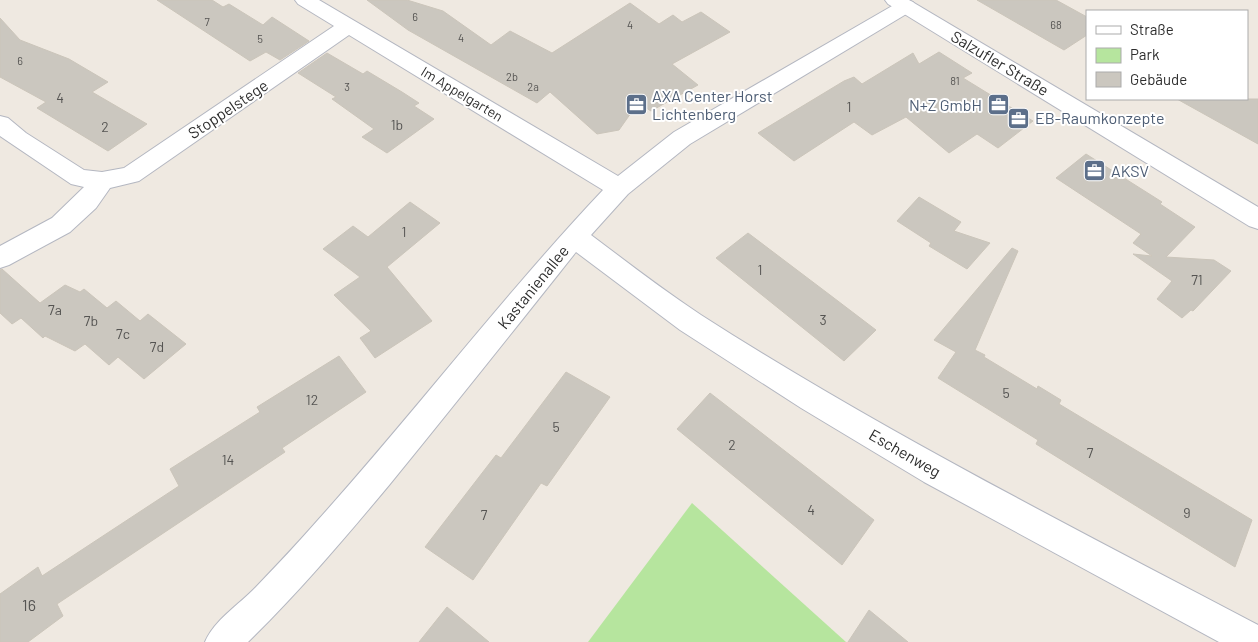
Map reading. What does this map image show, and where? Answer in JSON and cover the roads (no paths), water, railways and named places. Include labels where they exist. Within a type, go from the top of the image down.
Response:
[{"type":"street","name":"Im Appelgarten","points":[[304,0],[619,188]]},
{"type":"street","name":"Kastanienallee","points":[[223,642],[267,600],[329,532],[574,237],[619,188],[682,138],[900,3]]},
{"type":"street","name":"Salzufler Straße","points":[[900,3],[1258,219]]},
{"type":"street","name":"Stoppelstege","points":[[0,124],[18,139],[79,178],[102,181],[131,175],[348,26]]},
{"type":"street","points":[[0,258],[61,225],[87,200],[102,181]]},
{"type":"street","name":"Eschenweg","points":[[574,237],[690,322],[811,400],[934,471],[1254,642]]},
{"type":"place","name":"AXA Center Horst Lichtenberg","points":[[636,105]]},
{"type":"place","name":"N+Z GmbH","points":[[998,105]]},
{"type":"place","name":"EB-Raumkonzepte","points":[[1019,118]]},
{"type":"place","name":"AKSV","points":[[1095,171]]}]
